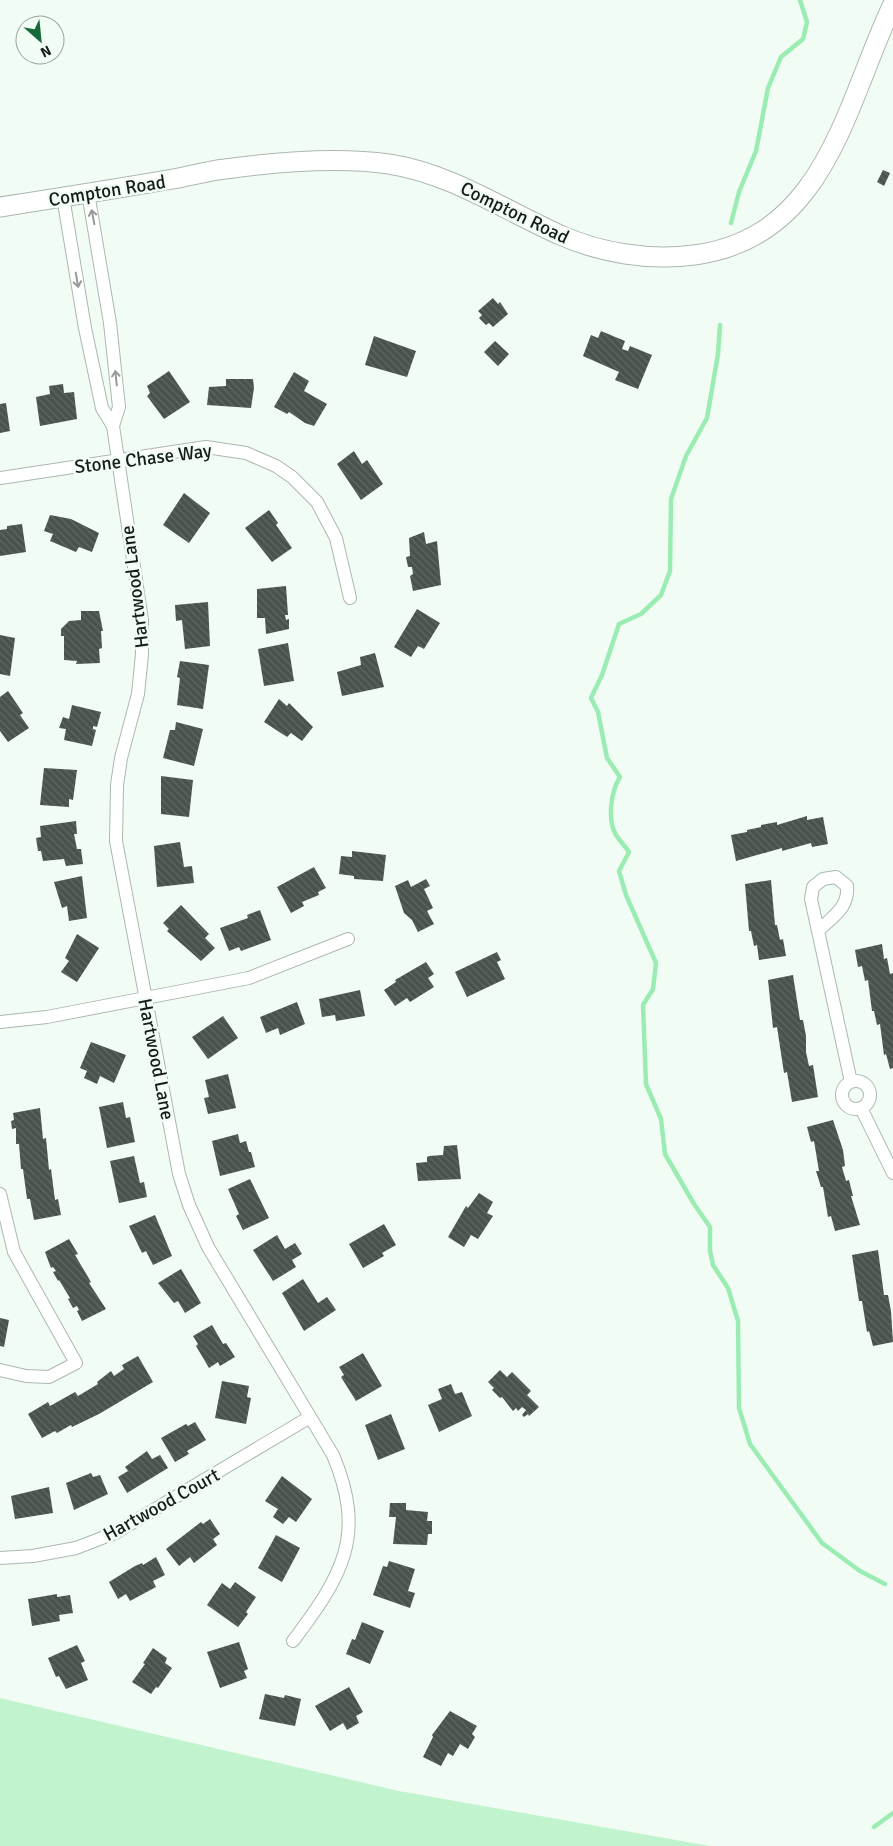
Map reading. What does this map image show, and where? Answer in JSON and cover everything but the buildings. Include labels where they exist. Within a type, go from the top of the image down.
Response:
[{"type":"main road","name":"Compton Road","points":[[0,207],[224,169],[310,162],[385,164],[420,170],[443,178],[559,234],[604,250],[665,258],[715,252],[737,246],[763,232],[792,208],[810,186],[837,137],[893,4]]},
{"type":"street","name":"Hartwood Lane","points":[[88,193],[111,332],[119,407],[113,426]]},
{"type":"street","name":"Hartwood Lane","points":[[62,197],[85,328],[102,408],[113,426],[142,620],[142,654],[138,694],[121,758],[117,785],[116,841],[179,1174],[188,1205],[208,1247],[333,1455],[346,1488],[349,1518],[348,1537],[342,1565],[332,1586],[293,1641]]},
{"type":"street","name":"Stone Chase Way","points":[[0,478],[206,447],[246,453],[276,466],[304,488],[326,516],[336,538],[350,598]]},
{"type":"street","points":[[818,931],[851,1082]]},
{"type":"street","points":[[0,1022],[47,1018],[249,978],[348,939]]},
{"type":"street","points":[[859,1081],[866,1084],[870,1090],[870,1098],[867,1104],[860,1108],[853,1108],[847,1105],[843,1099],[842,1092],[851,1082],[859,1081]]},
{"type":"street","points":[[860,1108],[893,1173]]},
{"type":"street","points":[[0,1194],[14,1252],[76,1363],[49,1377],[26,1376],[0,1370]]},
{"type":"street","name":"Hartwood Court","points":[[0,1558],[33,1556],[76,1548],[115,1533],[310,1418]]},
{"type":"green space","points":[[0,1698],[399,1791],[710,1846],[0,1846]]},
{"type":"waterway","points":[[731,223],[739,192],[756,151],[768,88],[781,57],[803,39],[807,22],[800,0]]},
{"type":"waterway","points":[[720,325],[718,354],[707,418],[686,456],[671,499],[670,571],[661,595],[641,614],[619,624],[602,675],[591,698],[598,712],[607,758],[620,777],[612,798],[611,814],[613,829],[629,852],[619,871],[626,895],[656,963],[653,989],[643,1005],[646,1084],[661,1119],[665,1154],[694,1204],[710,1227],[710,1251],[713,1265],[728,1288],[738,1321],[739,1408],[750,1444],[822,1543],[860,1571],[885,1584]]},
{"type":"waterway","points":[[874,1827],[893,1813]]}]
